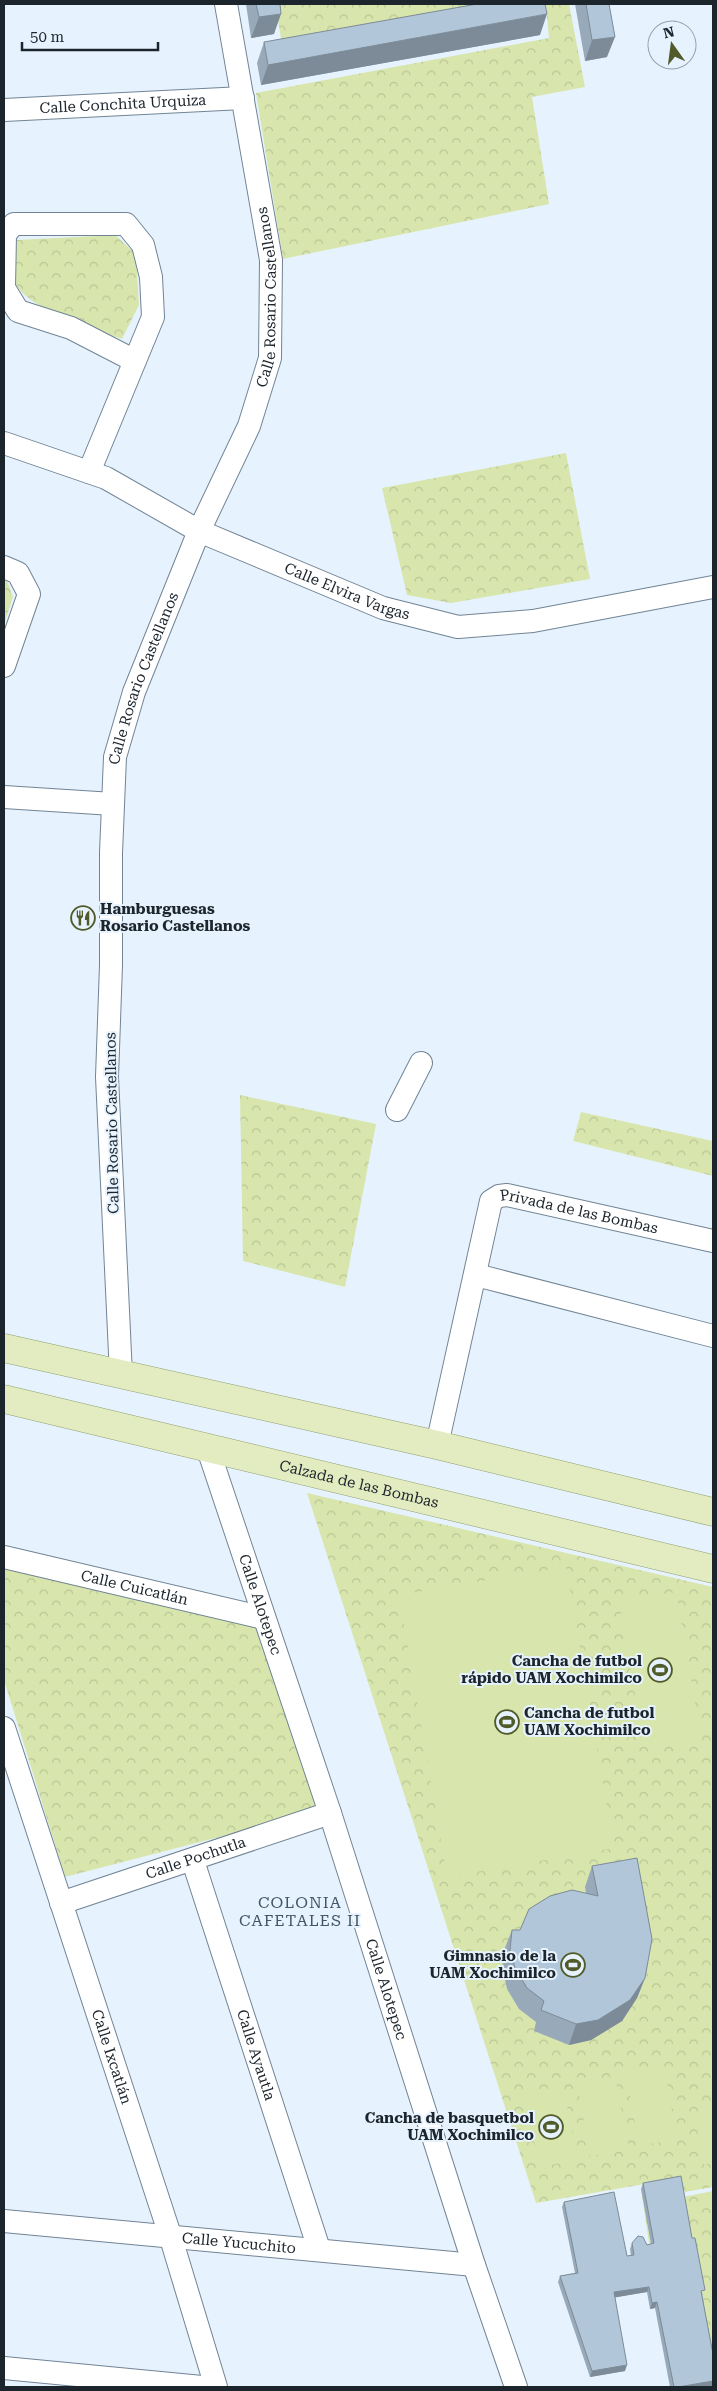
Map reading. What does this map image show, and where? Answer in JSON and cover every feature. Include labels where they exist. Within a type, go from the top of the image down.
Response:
[{"type":"main road","points":[[4,1348],[437,1445],[713,1512]]},
{"type":"main road","name":"Calzada de las Bombas","points":[[4,1399],[713,1569]]},
{"type":"street","name":"Calle Rosario Castellanos","points":[[121,1375],[107,1077],[115,757],[134,692],[199,531],[249,426],[270,358],[271,260],[226,4]]},
{"type":"street","name":"Calle Conchita Urquiza","points":[[4,110],[243,98]]},
{"type":"street","points":[[89,472],[135,361],[153,317],[151,277],[143,245],[126,224],[14,224],[5,234],[4,288],[18,310],[71,328],[135,361]]},
{"type":"street","name":"Calle Elvira Vargas","points":[[4,443],[106,478],[199,531],[383,608],[458,627],[533,621],[713,587]]},
{"type":"street","points":[[4,567],[18,573],[29,594],[4,666]]},
{"type":"street","points":[[4,797],[113,804]]},
{"type":"street","points":[[397,1110],[421,1064]]},
{"type":"street","name":"Privada de las Bombas","points":[[437,1445],[491,1201],[499,1196],[507,1195],[713,1241]]},
{"type":"street","points":[[476,1275],[713,1336]]},
{"type":"street","name":"Calle Alotepec","points":[[208,1449],[330,1813],[474,2265],[516,2387]]},
{"type":"street","name":"Calle Cuicatlán","points":[[4,1557],[264,1618]]},
{"type":"street","name":"Calle Ixcatlán","points":[[4,1728],[170,2235],[216,2387]]},
{"type":"street","name":"Calle Pochutla","points":[[61,1903],[193,1861],[330,1813]]},
{"type":"street","name":"Calle Ayautla","points":[[193,1861],[319,2249]]},
{"type":"street","name":"Calle Yucuchito","points":[[6,2215],[170,2235],[474,2265]]},
{"type":"street","points":[[4,2368],[202,2387]]},
{"type":"green space","points":[[275,4],[481,4],[282,44]]},
{"type":"green space","points":[[523,4],[569,4],[585,87],[532,97],[549,204],[283,259],[256,93],[549,38],[546,7],[524,7]]},
{"type":"green space","points":[[115,235],[136,254],[139,305],[122,339],[60,316],[44,308],[30,299],[20,289],[14,279],[13,265],[16,240]]},
{"type":"green space","points":[[566,453],[590,579],[451,603],[407,595],[382,488]]},
{"type":"green space","points":[[4,577],[13,597],[4,625]]},
{"type":"green space","points":[[240,1095],[376,1124],[345,1287],[243,1261]]},
{"type":"green space","points":[[581,1112],[713,1141],[713,1176],[573,1141]]},
{"type":"green space","points":[[307,1493],[713,1587],[713,2187],[685,2192],[679,2178],[536,2203]]},
{"type":"green space","points":[[4,1566],[254,1623],[320,1811],[65,1877],[4,1680]]},
{"type":"green space","name":"Cancha de futbol UAM Xochimilco","points":[[566,1567],[614,1848],[447,1877],[399,1595]]},
{"type":"green space","name":"Cancha de futbol rápido UAM Xochimilco","points":[[676,1592],[701,1737],[644,1747],[619,1602]]},
{"type":"green space","points":[[664,2066],[677,2139],[639,2146],[626,2073]]},
{"type":"green space","points":[[615,2076],[629,2149],[590,2156],[577,2083]]},
{"type":"green space","name":"Cancha de basquetbol UAM Xochimilco","points":[[563,2086],[578,2160],[539,2167],[525,2093]]},
{"type":"green space","points":[[713,2114],[713,2163],[704,2165],[695,2118]]},
{"type":"green space","points":[[641,2189],[682,2197],[713,2191],[713,2375],[670,2384]]},
{"type":"building","points":[[256,4],[280,4],[281,14],[259,17]]},
{"type":"building","points":[[477,4],[545,4],[547,14],[268,65],[264,42]]},
{"type":"building","points":[[586,4],[609,4],[615,37],[592,40]]},
{"type":"building","name":"Gimnasio de la UAM Xochimilco","points":[[637,1858],[652,1939],[645,1978],[630,2000],[598,2020],[576,2024],[541,2010],[544,2001],[527,1988],[515,1968],[510,1950],[512,1930],[520,1930],[529,1909],[550,1896],[572,1890],[598,1896],[592,1866]]},
{"type":"building","points":[[681,2176],[692,2238],[695,2238],[705,2290],[701,2291],[713,2354],[713,2381],[674,2387],[657,2302],[652,2303],[649,2287],[614,2292],[627,2365],[592,2371],[560,2276],[578,2273],[564,2202],[614,2192],[627,2256],[634,2255],[632,2243],[638,2236],[643,2237],[647,2245],[654,2243],[643,2183]]},
{"type":"place","name":"Hamburguesas Rosario Castellanos","points":[[83,918]]},
{"type":"place","name":"Cancha de futbol rápido UAM Xochimilco","points":[[660,1670]]},
{"type":"place","name":"Cancha de futbol UAM Xochimilco","points":[[507,1722]]},
{"type":"place","name":"Gimnasio de la UAM Xochimilco","points":[[573,1965]]},
{"type":"place","name":"Cancha de basquetbol UAM Xochimilco","points":[[551,2127]]},
{"type":"district","name":"COLONIA CAFETALES II","points":[[300,1911]]}]
